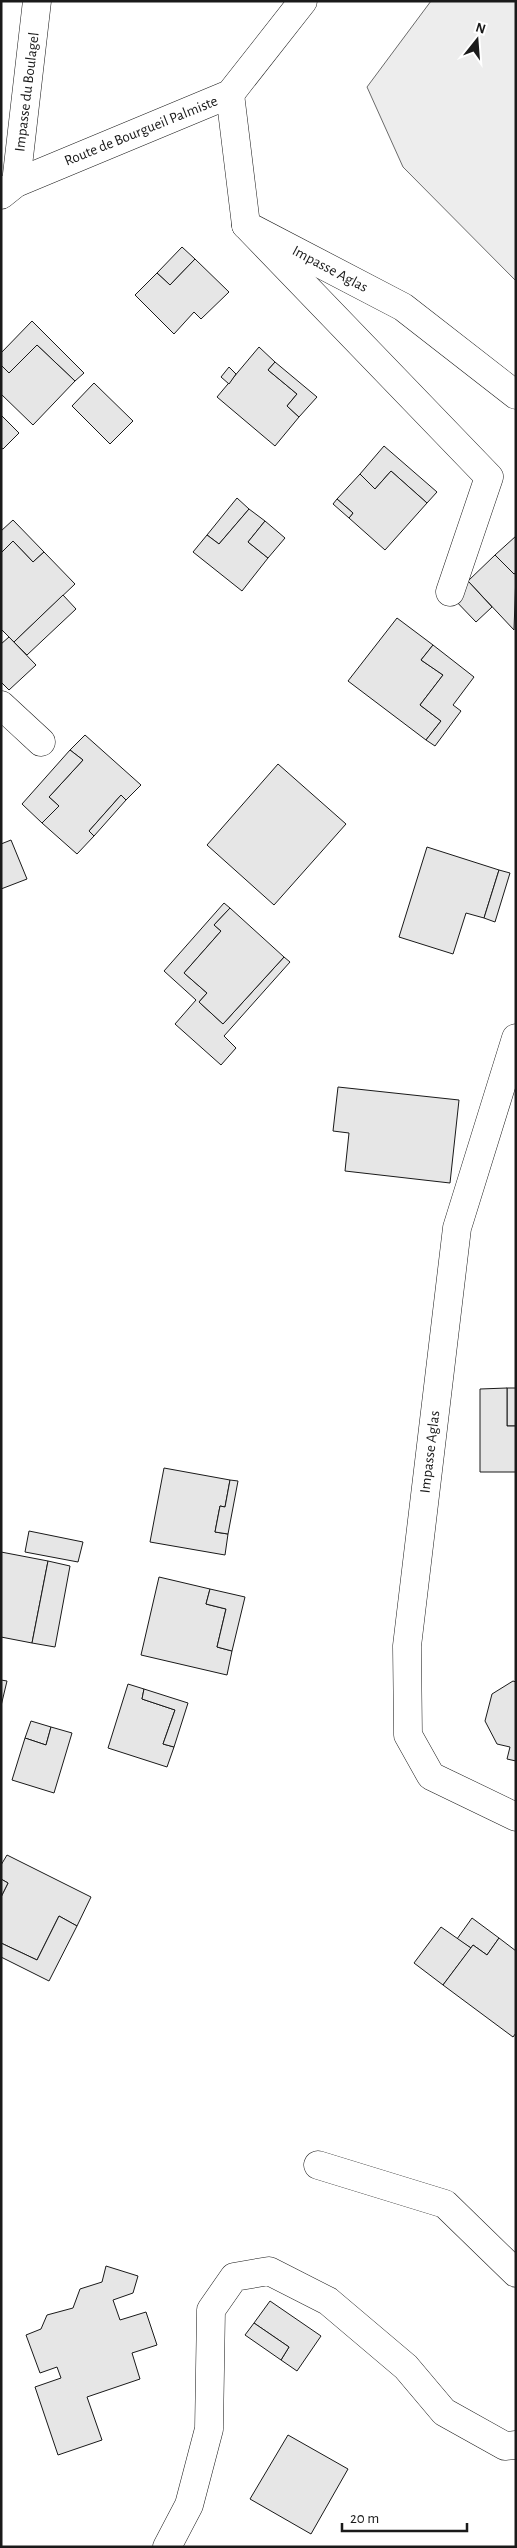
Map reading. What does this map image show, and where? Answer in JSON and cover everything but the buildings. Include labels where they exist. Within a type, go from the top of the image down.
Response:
[{"type":"street","name":"Impasse du Boulagel","points":[[9,189],[37,1]]},
{"type":"street","name":"Route de Bourgueil Palmiste","points":[[9,189],[230,94],[303,1]]},
{"type":"street","points":[[230,94],[246,225],[489,477],[450,592]]},
{"type":"street","name":"Impasse Aglas","points":[[246,225],[403,308],[516,395]]},
{"type":"street","points":[[1,705],[41,742]]},
{"type":"street","name":"Impasse Aglas","points":[[516,1038],[457,1228],[407,1646],[408,1735],[431,1776],[516,1817]]},
{"type":"street","points":[[318,2165],[445,2204],[516,2273]]},
{"type":"street","points":[[167,2547],[189,2504],[209,2429],[211,2310],[234,2277],[269,2271],[328,2301],[406,2367],[444,2412],[505,2446],[516,2445]]},
{"type":"shaded area","points":[[431,1],[516,1],[516,281],[403,167],[367,87]]}]
